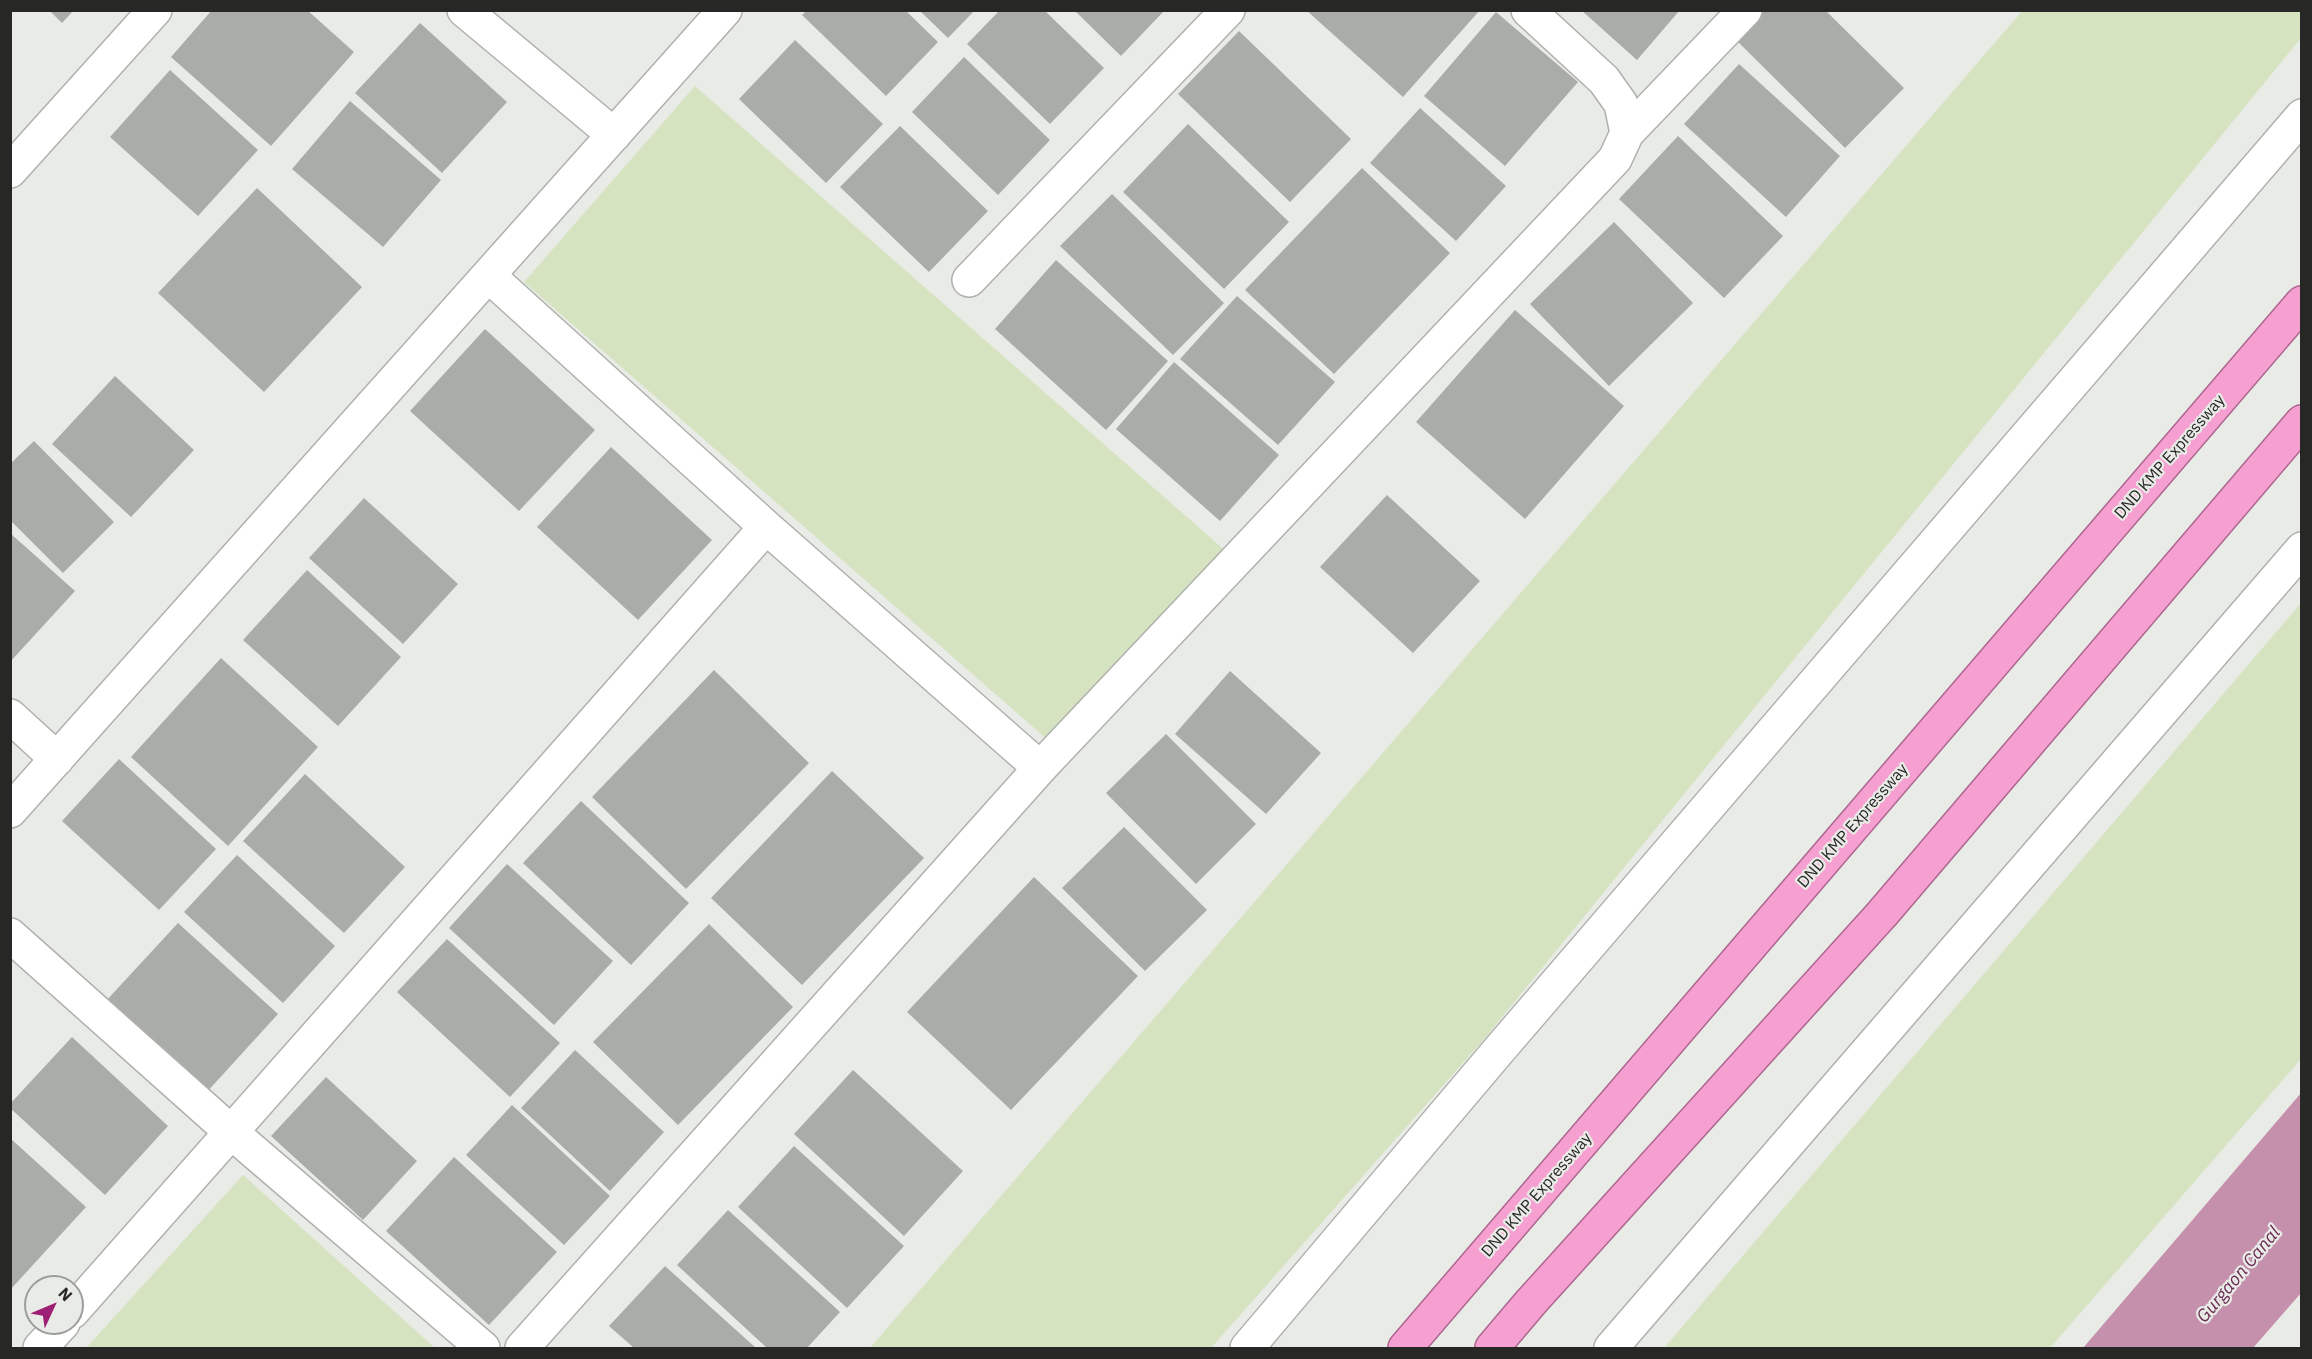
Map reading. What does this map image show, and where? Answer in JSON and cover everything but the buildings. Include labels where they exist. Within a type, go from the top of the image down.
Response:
[{"type":"highway","name":"DND KMP Expressway","points":[[1405,1348],[2301,303]]},
{"type":"highway","points":[[1492,1348],[1547,1284],[1882,914],[2301,422]]},
{"type":"street","points":[[10,171],[155,10]]},
{"type":"street","points":[[464,10],[614,135]]},
{"type":"street","points":[[10,811],[725,10]]},
{"type":"street","points":[[969,280],[1228,10]]},
{"type":"street","points":[[1527,10],[1604,80],[1621,104],[1627,133]]},
{"type":"street","points":[[522,1348],[1040,768],[1615,159],[1627,133],[1745,10]]},
{"type":"street","points":[[1247,1348],[1499,1050],[2301,116]]},
{"type":"street","points":[[489,276],[766,527],[1040,768]]},
{"type":"street","points":[[84,1298],[766,527]]},
{"type":"street","points":[[1611,1348],[2301,549]]},
{"type":"street","points":[[10,716],[57,759]]},
{"type":"street","points":[[10,935],[231,1132],[483,1348]]},
{"type":"street","points":[[40,1348],[52,1335]]},
{"type":"green space","points":[[2023,10],[2301,11],[2301,38],[1485,1038],[1211,1348],[870,1348]]},
{"type":"green space","points":[[695,86],[1228,553],[1057,748],[524,282]]},
{"type":"green space","points":[[2301,603],[2301,1059],[2050,1348],[1664,1348]]},
{"type":"green space","points":[[243,1175],[435,1348],[86,1348]]},
{"type":"water","name":"Gurgaon Canal","points":[[2301,1093],[2301,1293],[2253,1348],[2083,1348]]}]
